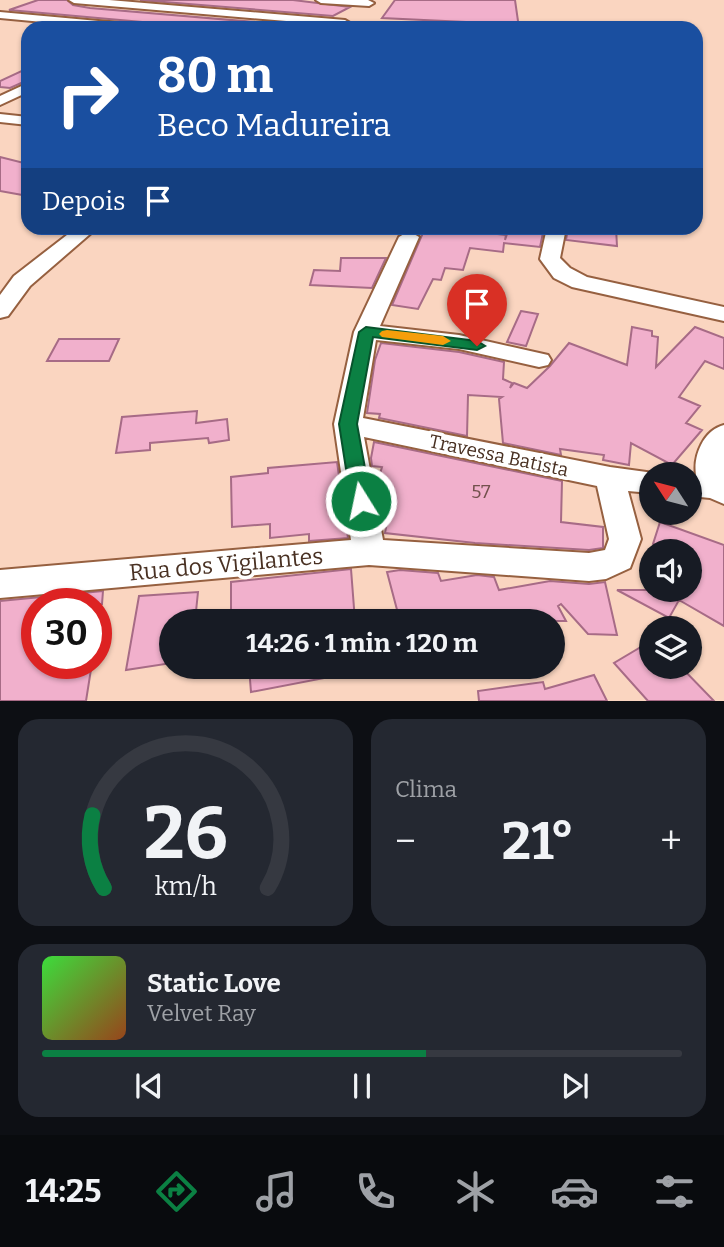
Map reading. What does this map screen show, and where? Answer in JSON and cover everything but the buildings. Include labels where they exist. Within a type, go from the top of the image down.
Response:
[{"type":"street","points":[[74,0],[303,21]]},
{"type":"street","points":[[161,21],[200,0]]},
{"type":"street","points":[[321,0],[373,2]]},
{"type":"street","points":[[347,21],[373,2]]},
{"type":"street","points":[[81,21],[114,3]]},
{"type":"street","points":[[0,15],[68,21]]},
{"type":"street","points":[[0,102],[21,91]]},
{"type":"street","points":[[0,118],[21,120]]},
{"type":"street","points":[[0,311],[22,281],[78,235]]},
{"type":"street","points":[[555,235],[550,259],[562,273],[580,282],[724,314]]},
{"type":"street","points":[[369,552],[348,424],[366,332],[409,237]]},
{"type":"street","points":[[0,280],[22,281]]},
{"type":"street","points":[[366,332],[459,342],[539,360]]},
{"type":"street","name":"Travessa Batista","points":[[348,424],[610,478],[639,481]]},
{"type":"street","points":[[710,489],[709,455],[724,433]]},
{"type":"street","name":"Rua dos Vigilantes","points":[[0,584],[369,552],[589,567],[606,565],[618,559],[625,539],[610,478]]},
{"type":"slow traffic","points":[[387,334],[443,341]]},
{"type":"route","points":[[361,501],[348,424],[366,332],[477,346]]}]
